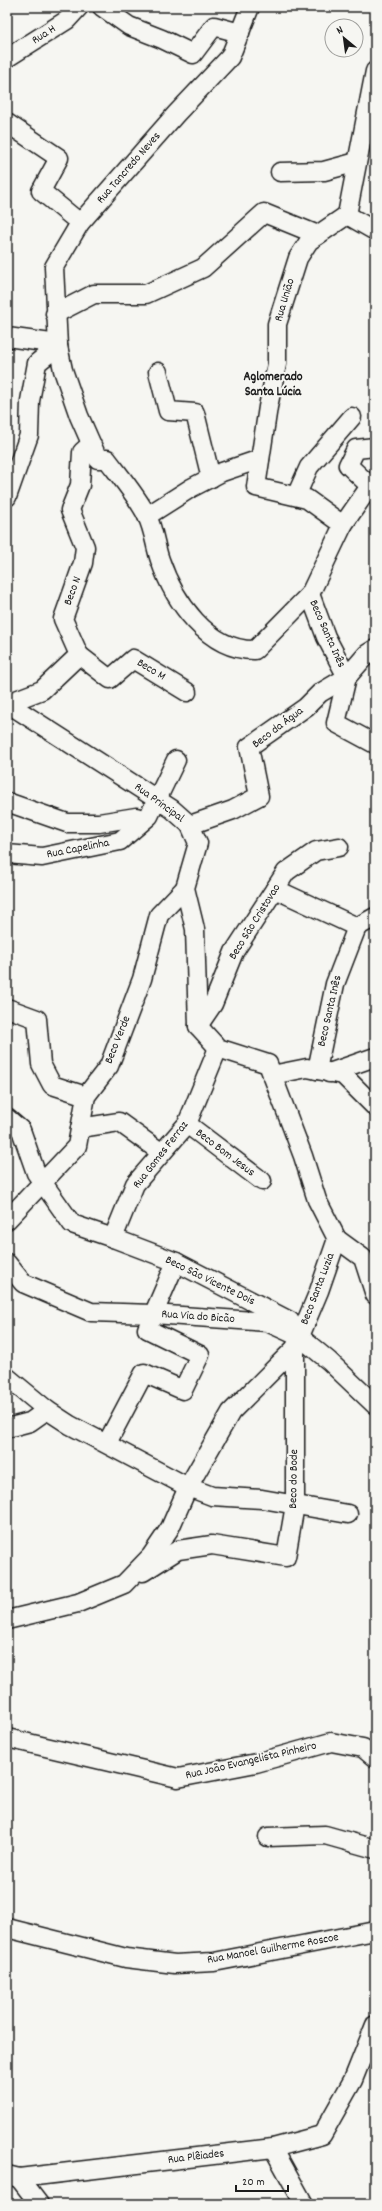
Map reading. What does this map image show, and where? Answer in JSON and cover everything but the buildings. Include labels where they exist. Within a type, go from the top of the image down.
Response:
[{"type":"street","name":"Rua H","points":[[7,58],[67,20],[78,7]]},
{"type":"street","points":[[102,7],[129,26],[162,39],[193,54],[214,26],[240,33]]},
{"type":"street","name":"Rua Tancredo Neves","points":[[147,516],[107,459],[98,459],[79,416],[63,370],[58,345],[54,267],[80,223],[176,114],[230,57],[250,7]]},
{"type":"street","points":[[375,71],[369,132],[357,162],[347,215],[375,231]]},
{"type":"street","points":[[7,123],[59,158],[41,191],[80,223]]},
{"type":"street","points":[[280,172],[324,171],[357,162]]},
{"type":"street","points":[[56,314],[94,294],[146,294],[204,268],[264,213],[318,235]]},
{"type":"street","name":"Rua União","points":[[296,496],[256,487],[268,406],[277,364],[277,324],[298,258],[309,241],[347,215]]},
{"type":"street","points":[[7,337],[58,345]]},
{"type":"street","points":[[7,497],[15,448],[29,435],[30,401],[37,363],[58,345]]},
{"type":"street","points":[[158,372],[168,411],[195,414],[211,478]]},
{"type":"street","points":[[343,525],[308,499],[296,496],[309,467],[352,417]]},
{"type":"street","name":"Beco N","points":[[80,655],[63,620],[83,563],[85,547],[70,510],[80,485],[82,452],[91,444]]},
{"type":"street","points":[[260,459],[211,478],[147,516],[160,561],[182,606],[197,622],[221,641],[243,650],[255,650],[310,594],[343,525],[370,486],[348,465],[356,449],[375,447]]},
{"type":"street","name":"Beco Santa Inês","points":[[310,594],[326,637],[347,677],[336,723],[375,744]]},
{"type":"street","points":[[347,677],[367,654],[375,649]]},
{"type":"street","points":[[7,703],[42,690],[80,655]]},
{"type":"street","name":"Beco M","points":[[80,655],[110,679],[134,659],[187,692]]},
{"type":"street","name":"Beco da Água","points":[[190,825],[233,810],[259,796],[249,747],[306,707],[320,693],[347,677]]},
{"type":"street","name":"Rua Principal","points":[[7,703],[158,800],[190,825],[198,843],[185,888],[195,929],[198,1026]]},
{"type":"street","name":"Rua Capelinha","points":[[7,854],[42,857],[120,841],[146,819],[158,800],[176,760]]},
{"type":"street","points":[[7,802],[67,823],[99,823],[136,818],[146,819]]},
{"type":"street","name":"Beco São Cristovao","points":[[198,1026],[212,1004],[234,952],[286,872],[316,851],[339,847]]},
{"type":"street","name":"Beco Verde","points":[[7,1220],[77,1146],[86,1096],[108,1066],[142,979],[159,915],[185,888]]},
{"type":"street","points":[[275,889],[357,927],[375,918]]},
{"type":"street","name":"Beco Santa Inês","points":[[323,1071],[335,984],[357,927]]},
{"type":"street","points":[[7,1008],[37,1019],[41,1064],[52,1085],[86,1096]]},
{"type":"street","points":[[198,1026],[218,1048],[270,1070],[307,1068],[343,1075],[375,1107]]},
{"type":"street","name":"Rua Gomes Ferraz","points":[[113,1238],[135,1184],[187,1124],[218,1048]]},
{"type":"street","points":[[323,1071],[375,1057]]},
{"type":"street","name":"Beco Santa Luzia","points":[[124,1584],[151,1556],[170,1528],[188,1487],[231,1412],[300,1338],[319,1291],[337,1239],[317,1200],[303,1156],[270,1070]]},
{"type":"street","points":[[7,1118],[21,1130],[36,1173],[44,1182],[72,1224],[113,1238]]},
{"type":"street","points":[[80,1128],[119,1122],[162,1153]]},
{"type":"street","name":"Beco Bom Jesus","points":[[187,1124],[262,1181]]},
{"type":"street","name":"Beco São Vicente Dois","points":[[113,1238],[176,1262],[300,1338]]},
{"type":"street","points":[[337,1239],[363,1258],[375,1295]]},
{"type":"street","points":[[107,1443],[144,1372],[183,1390],[200,1356],[147,1329],[176,1262]]},
{"type":"street","name":"Rua Via do Bicão","points":[[7,1263],[23,1283],[92,1312],[153,1314],[267,1322],[300,1338],[329,1361],[375,1405]]},
{"type":"street","name":"Beco do Bode","points":[[124,1584],[178,1550],[212,1545],[286,1557],[295,1505],[300,1338]]},
{"type":"street","points":[[7,1377],[47,1410],[70,1425],[107,1443],[188,1487],[212,1496],[262,1499],[348,1514]]},
{"type":"street","points":[[7,1428],[30,1422],[47,1410]]},
{"type":"street","points":[[7,1620],[78,1603],[124,1584]]},
{"type":"street","name":"Rua João Evangelista Pinheiro","points":[[7,1738],[178,1778],[256,1763],[331,1742],[363,1748],[375,1758]]},
{"type":"street","points":[[268,1837],[325,1835],[375,1849]]},
{"type":"street","name":"Rua Manoel Guilherme Roscoe","points":[[7,1928],[126,1958],[175,1964],[214,1962],[375,1931]]},
{"type":"street","name":"Rua Plêiades","points":[[13,2176],[273,2148],[322,2135],[353,2080],[375,2025]]},
{"type":"street","points":[[273,2148],[304,2204]]},
{"type":"street","points":[[13,2176],[39,2204]]},
{"type":"district","name":"Aglomerado Santa Lúcia","points":[[273,384]]}]
